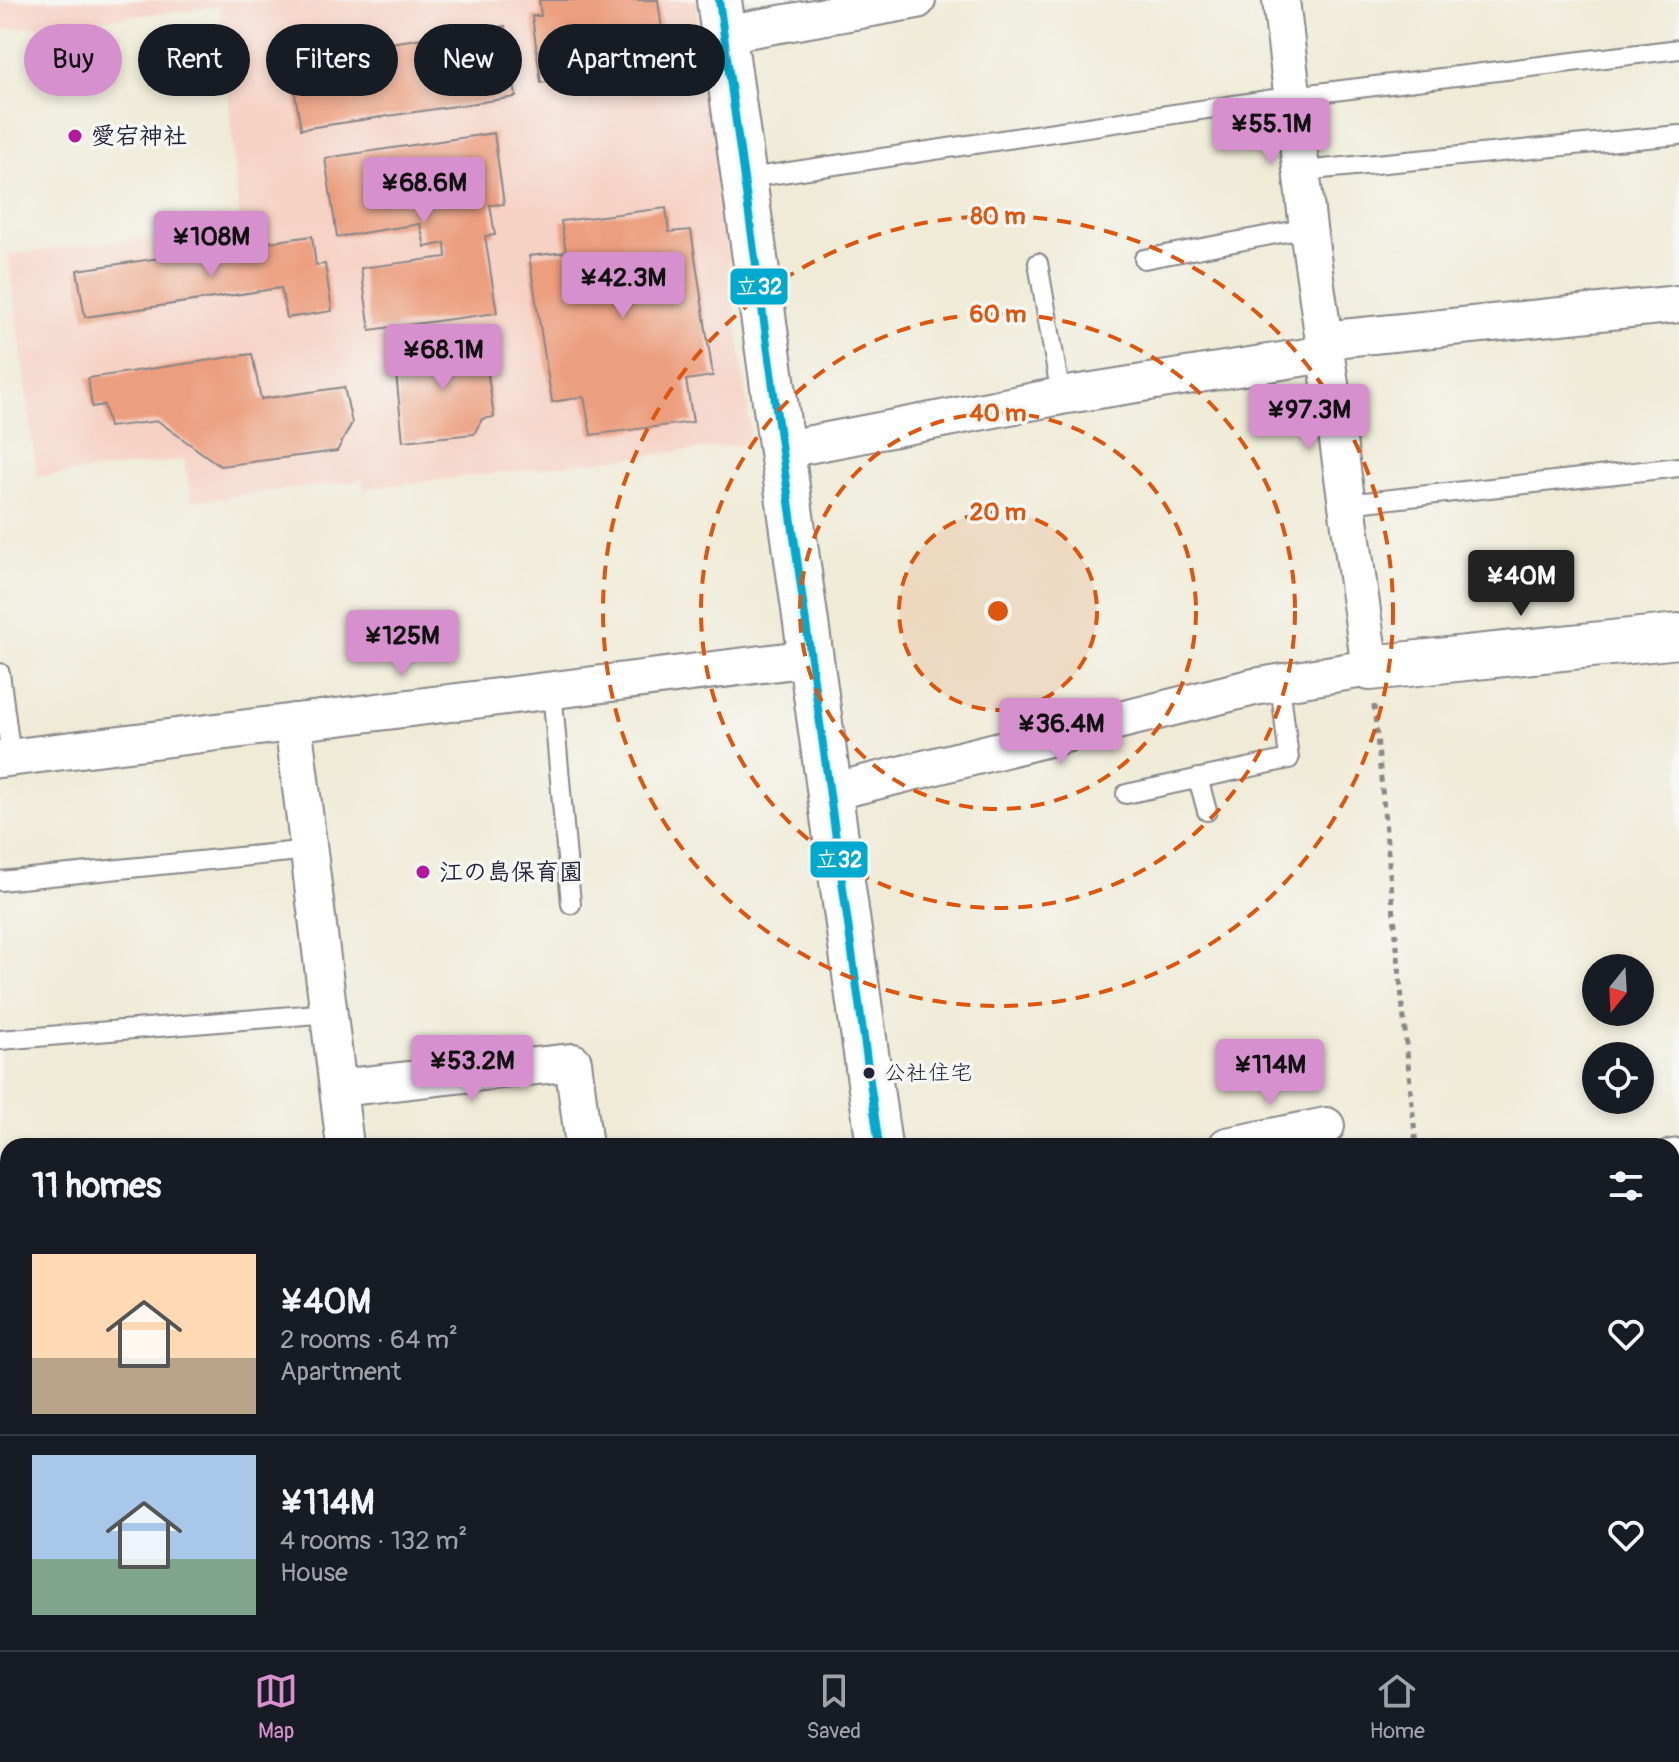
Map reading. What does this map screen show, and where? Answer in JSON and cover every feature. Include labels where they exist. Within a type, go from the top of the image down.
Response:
[{"type":"street","points":[[878,1138],[721,17],[917,0]]},
{"type":"street","points":[[1281,0],[1308,228],[1370,668]]},
{"type":"street","points":[[781,450],[1324,347],[1679,304]]},
{"type":"street","points":[[831,792],[1254,687],[1370,668],[1679,636]]},
{"type":"street","points":[[6,758],[811,658]]},
{"type":"street","points":[[293,722],[344,1138]]},
{"type":"street","points":[[338,1088],[573,1062],[583,1138]]},
{"type":"street","points":[[1307,1138],[1327,1136]]},
{"type":"lane","points":[[742,179],[1293,96],[1679,49]]},
{"type":"lane","points":[[1302,171],[1679,135]]},
{"type":"lane","points":[[1144,259],[1308,228]]},
{"type":"lane","points":[[1038,263],[1061,396]]},
{"type":"lane","points":[[1347,504],[1679,467]]},
{"type":"lane","points":[[0,673],[6,758]]},
{"type":"lane","points":[[1126,794],[1289,759],[1280,683]]},
{"type":"lane","points":[[552,690],[571,904]]},
{"type":"lane","points":[[1198,778],[1207,811]]},
{"type":"lane","points":[[0,881],[309,850]]},
{"type":"lane","points":[[0,1040],[329,1013]]},
{"type":"path","points":[[1370,668],[1415,1138]]},
{"type":"shaded area","points":[[0,0],[696,0],[699,24],[538,24],[538,96],[708,96],[752,443],[364,489],[363,480],[192,501],[184,460],[37,477],[9,255],[240,226],[228,96],[250,96],[250,24],[222,24],[220,7],[57,24],[24,24],[24,27],[0,30]]},
{"type":"building","points":[[539,0],[658,0],[661,24],[538,24],[538,61],[532,16],[541,16]]},
{"type":"building","points":[[414,39],[414,96],[516,97],[301,129],[295,96],[398,96],[398,42]]},
{"type":"building","points":[[494,133],[504,204],[490,205],[495,235],[485,236],[497,313],[370,330],[361,268],[446,257],[445,243],[425,247],[420,224],[337,237],[325,158]]},
{"type":"building","points":[[666,208],[669,232],[691,230],[713,376],[686,380],[693,422],[591,435],[584,397],[552,402],[529,256],[566,252],[561,221]]},
{"type":"building","points":[[312,236],[316,265],[325,264],[332,311],[287,318],[281,288],[85,317],[77,270]]},
{"type":"building","points":[[472,342],[474,354],[485,354],[494,417],[482,419],[474,434],[403,441],[394,354]]},
{"type":"building","points":[[252,354],[261,399],[344,387],[352,423],[337,451],[220,466],[158,421],[109,427],[104,405],[92,407],[88,378]]},
{"type":"transit line","name":"立32","points":[[719,0],[878,1138]]},
{"type":"place","name":"愛宕神社","points":[[75,136]]},
{"type":"place","name":"江の島保育園","points":[[423,872]]},
{"type":"place","name":"公社住宅","points":[[869,1073]]}]
